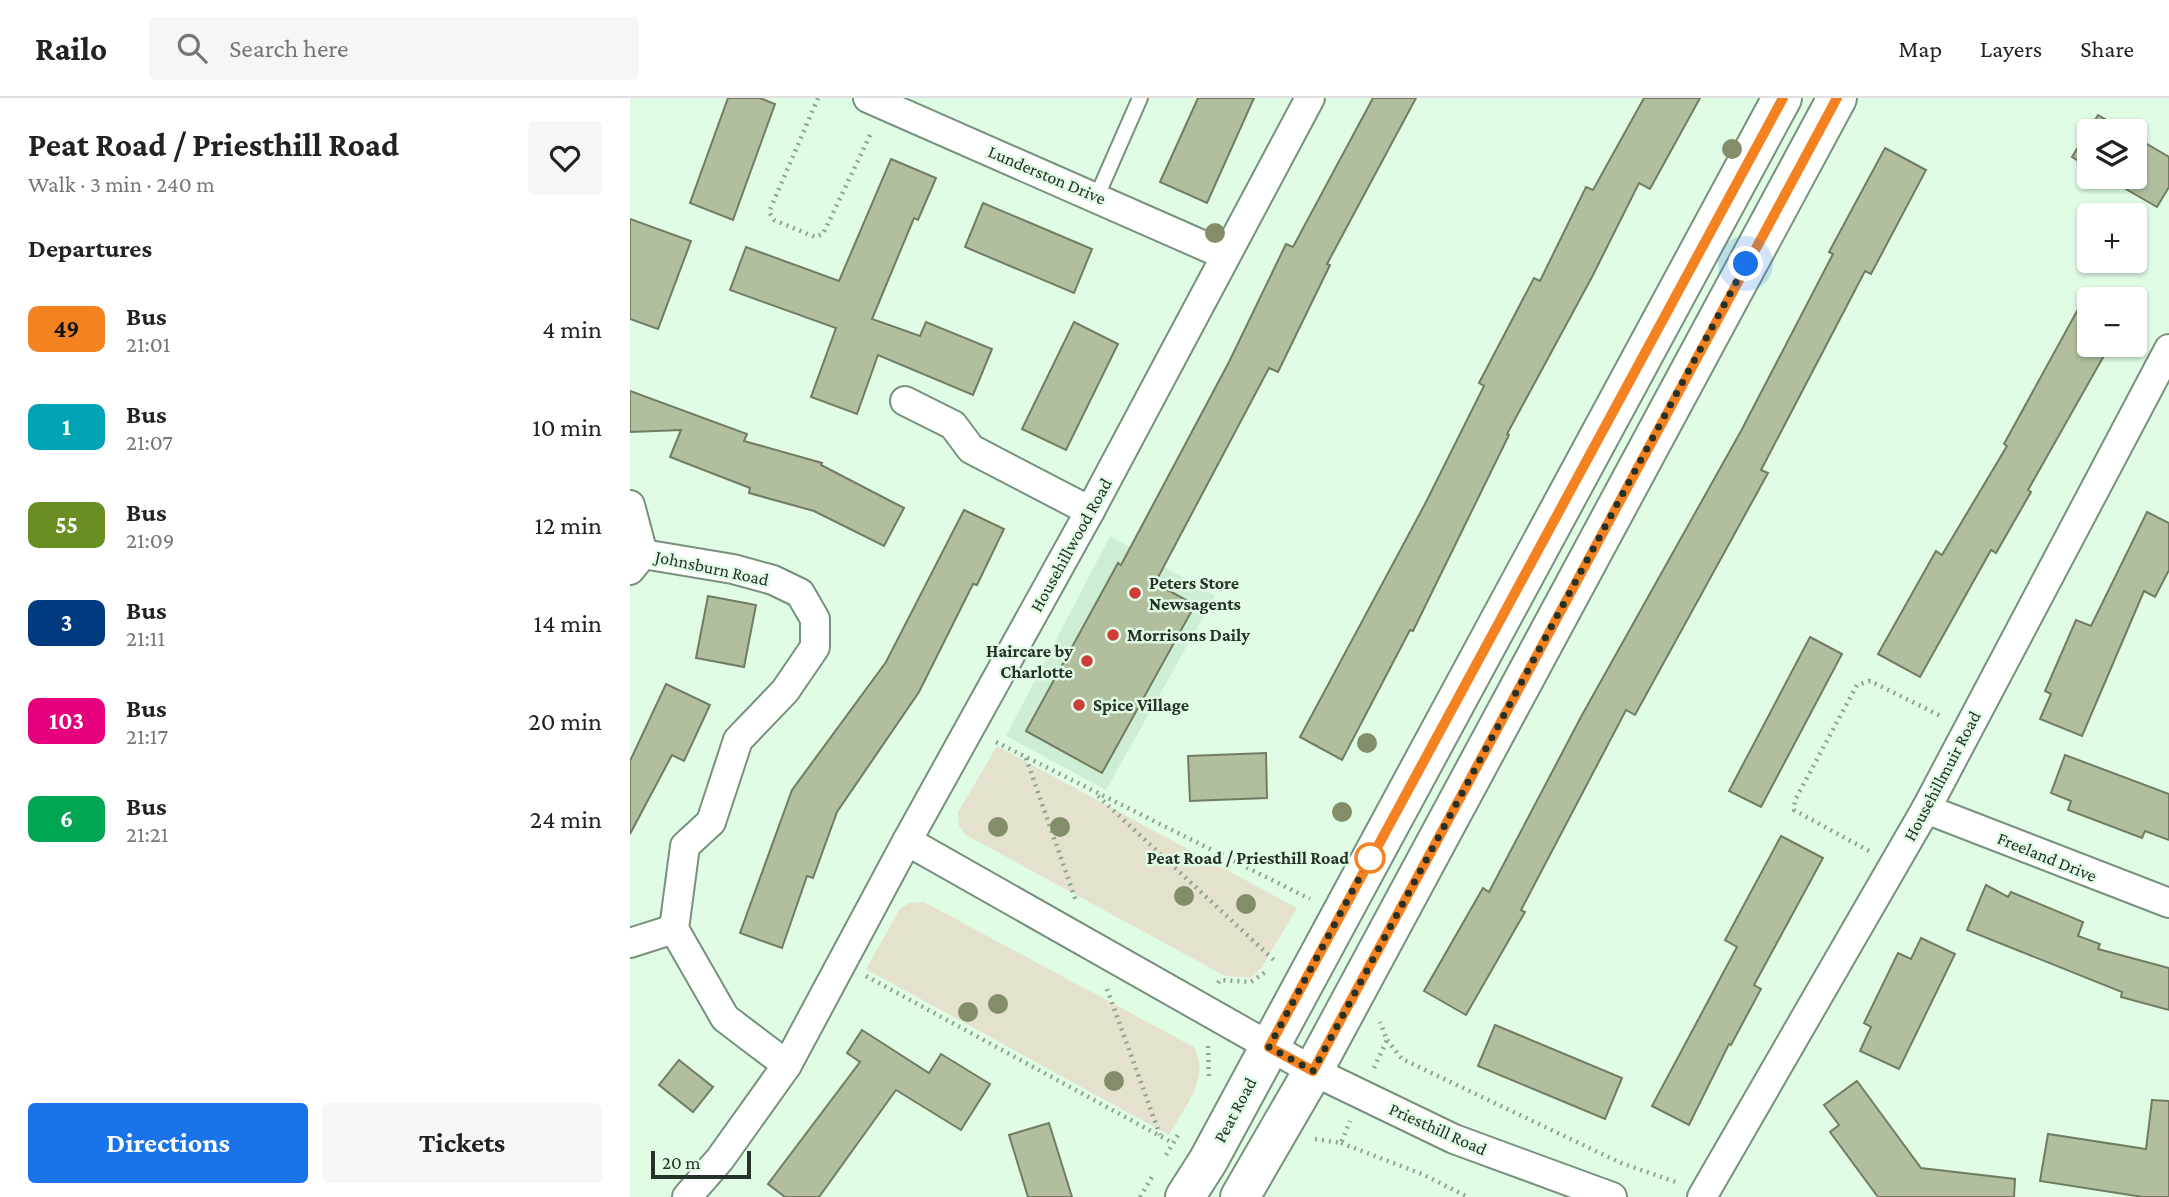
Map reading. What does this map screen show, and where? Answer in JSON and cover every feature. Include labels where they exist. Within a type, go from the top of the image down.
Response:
[{"type":"street","name":"Househillwood Road","points":[[687,1197],[720,1159],[787,1065],[907,841],[1090,511],[1310,98]]},
{"type":"street","name":"Peat Road","points":[[1185,1197],[1208,1161],[1339,914],[1783,98]]},
{"type":"street","points":[[1240,1197],[1313,1071],[1837,98]]},
{"type":"street","name":"Lunderston Drive","points":[[876,102],[1097,196],[1225,255]]},
{"type":"street","name":"Househillmuir Road","points":[[1704,1194],[1926,809],[2169,349]]},
{"type":"street","points":[[905,401],[953,425],[971,449],[1090,511]]},
{"type":"street","points":[[630,505],[637,562]]},
{"type":"street","name":"Johnsburn Road","points":[[637,562],[733,569],[773,580],[800,593],[815,619],[815,647],[785,691],[738,740],[711,822],[685,846],[674,929]]},
{"type":"street","name":"Freeland Drive","points":[[1926,809],[2169,903]]},
{"type":"street","name":"Priesthill Road","points":[[907,841],[1313,1071],[1454,1139],[1612,1197]]},
{"type":"street","points":[[630,943],[674,929],[725,1018],[787,1065]]},
{"type":"lane","points":[[1097,196],[1140,98]]},
{"type":"path","points":[[818,98],[769,212],[774,220],[815,237],[823,234],[876,102]]},
{"type":"path","points":[[1894,864],[1794,810],[1801,789],[1857,685],[1870,681],[1967,729]]},
{"type":"path","points":[[969,729],[1339,914]]},
{"type":"path","points":[[1092,791],[1276,960],[1270,968]]},
{"type":"path","points":[[841,963],[1173,1143]]},
{"type":"path","points":[[1198,1039],[1208,1045],[1210,1076],[1205,1089]]},
{"type":"path","points":[[1387,1040],[1402,1059],[1521,1118],[1620,1163],[1704,1194]]},
{"type":"path","points":[[1160,1164],[1180,1133]]},
{"type":"path","points":[[1341,1143],[1422,1174],[1468,1197]]},
{"type":"path","points":[[1140,1197],[1153,1175]]},
{"type":"shaded area","points":[[1110,536],[1215,596],[1106,790],[1006,736]]},
{"type":"shaded area","points":[[997,746],[1297,908],[1262,967],[1252,978],[1225,976],[966,835],[959,826],[958,812]]},
{"type":"shaded area","points":[[924,902],[1194,1047],[1198,1059],[1198,1081],[1169,1135],[866,969],[900,909],[909,903]]},
{"type":"building","points":[[728,98],[760,98],[775,104],[733,220],[690,203]]},
{"type":"building","points":[[1198,98],[1254,98],[1207,203],[1160,182]]},
{"type":"building","points":[[1373,98],[1416,98],[1327,264],[1330,265],[1278,372],[1269,368],[1155,583],[1195,605],[1102,773],[1026,731],[1118,563],[1121,565],[1229,362],[1286,244],[1293,247]]},
{"type":"building","points":[[1644,98],[1700,98],[1650,189],[1639,183],[1592,277],[1507,434],[1509,435],[1413,631],[1410,630],[1342,760],[1300,737],[1425,504],[1484,386],[1479,383],[1534,278],[1540,281],[1586,187],[1593,190]]},
{"type":"building","points":[[2147,144],[2169,157],[2169,187],[2157,207],[2126,189],[2147,189]]},
{"type":"building","points":[[1885,148],[1926,170],[1871,274],[1865,271],[1761,470],[1768,473],[1635,715],[1626,710],[1521,910],[1525,912],[1466,1015],[1424,991],[1483,888],[1489,892],[1582,715],[1741,431],[1833,254],[1829,252]]},
{"type":"building","points":[[891,159],[936,178],[918,220],[914,218],[872,319],[920,336],[926,322],[992,349],[973,395],[878,355],[857,414],[811,397],[836,328],[730,290],[746,247],[839,281]]},
{"type":"building","points":[[983,203],[1092,249],[1074,293],[965,247]]},
{"type":"building","points":[[630,219],[691,241],[658,329],[630,319]]},
{"type":"building","points":[[2077,311],[2077,357],[2103,357],[2028,490],[2031,492],[1996,553],[1991,550],[1920,677],[1878,654],[1936,551],[1942,555],[2007,446],[2004,444]]},
{"type":"building","points":[[1074,322],[1118,344],[1066,450],[1022,429]]},
{"type":"building","points":[[630,391],[747,434],[744,441],[822,463],[821,465],[904,508],[884,546],[814,511],[749,493],[750,488],[670,457],[681,430],[630,432]]},
{"type":"building","points":[[964,510],[1004,529],[977,585],[973,584],[919,692],[837,812],[813,878],[807,876],[782,948],[740,933],[792,790],[886,662]]},
{"type":"building","points":[[2147,512],[2169,523],[2169,570],[2155,597],[2144,591],[2082,736],[2040,719],[2051,694],[2045,691],[2076,620],[2091,626]]},
{"type":"building","points":[[708,596],[756,605],[744,667],[696,658]]},
{"type":"building","points":[[1810,637],[1842,654],[1761,807],[1729,791]]},
{"type":"building","points":[[666,684],[710,705],[684,761],[672,755],[630,834],[630,761]]},
{"type":"building","points":[[1266,753],[1267,798],[1190,801],[1188,756]]},
{"type":"building","points":[[2065,755],[2169,794],[2169,840],[2145,831],[2142,838],[2068,810],[2071,801],[2051,793]]},
{"type":"building","points":[[1781,836],[1823,858],[1754,985],[1761,989],[1731,1045],[1729,1044],[1689,1125],[1652,1106],[1737,947],[1725,940]]},
{"type":"building","points":[[1986,885],[2008,897],[2011,892],[2083,922],[2078,936],[2100,944],[2098,949],[2169,968],[2169,1010],[2121,997],[2122,992],[1967,930]]},
{"type":"building","points":[[1921,938],[1955,954],[1899,1069],[1860,1051],[1871,1027],[1864,1023],[1898,953],[1911,959]]},
{"type":"building","points":[[1495,1025],[1622,1078],[1605,1119],[1478,1066]]},
{"type":"building","points":[[862,1030],[929,1073],[941,1054],[990,1084],[961,1130],[896,1090],[819,1197],[785,1197],[768,1184],[860,1062],[847,1053]]},
{"type":"building","points":[[679,1060],[713,1087],[693,1112],[659,1085]]},
{"type":"building","points":[[1857,1081],[1921,1168],[2015,1179],[2014,1197],[1878,1197],[1830,1132],[1839,1125],[1824,1105]]},
{"type":"building","points":[[2152,1100],[2169,1101],[2169,1197],[2143,1197],[2040,1181],[2048,1134],[2146,1149]]},
{"type":"building","points":[[1049,1123],[1072,1197],[1028,1197],[1009,1135]]},
{"type":"bus line","name":"49","points":[[1783,98],[1269,1047],[1313,1071],[1837,98]]},
{"type":"place","name":"Peters Store Newsagents","points":[[1135,593]]},
{"type":"place","name":"Morrisons Daily","points":[[1113,635]]},
{"type":"place","name":"Haircare by Charlotte","points":[[1087,661]]},
{"type":"place","name":"Spice Village","points":[[1079,705]]},
{"type":"place","name":"Peat Road / Priesthill Road","points":[[1370,858]]},
{"type":"route","points":[[1370,858],[1269,1047],[1313,1071],[1746,264]]}]
